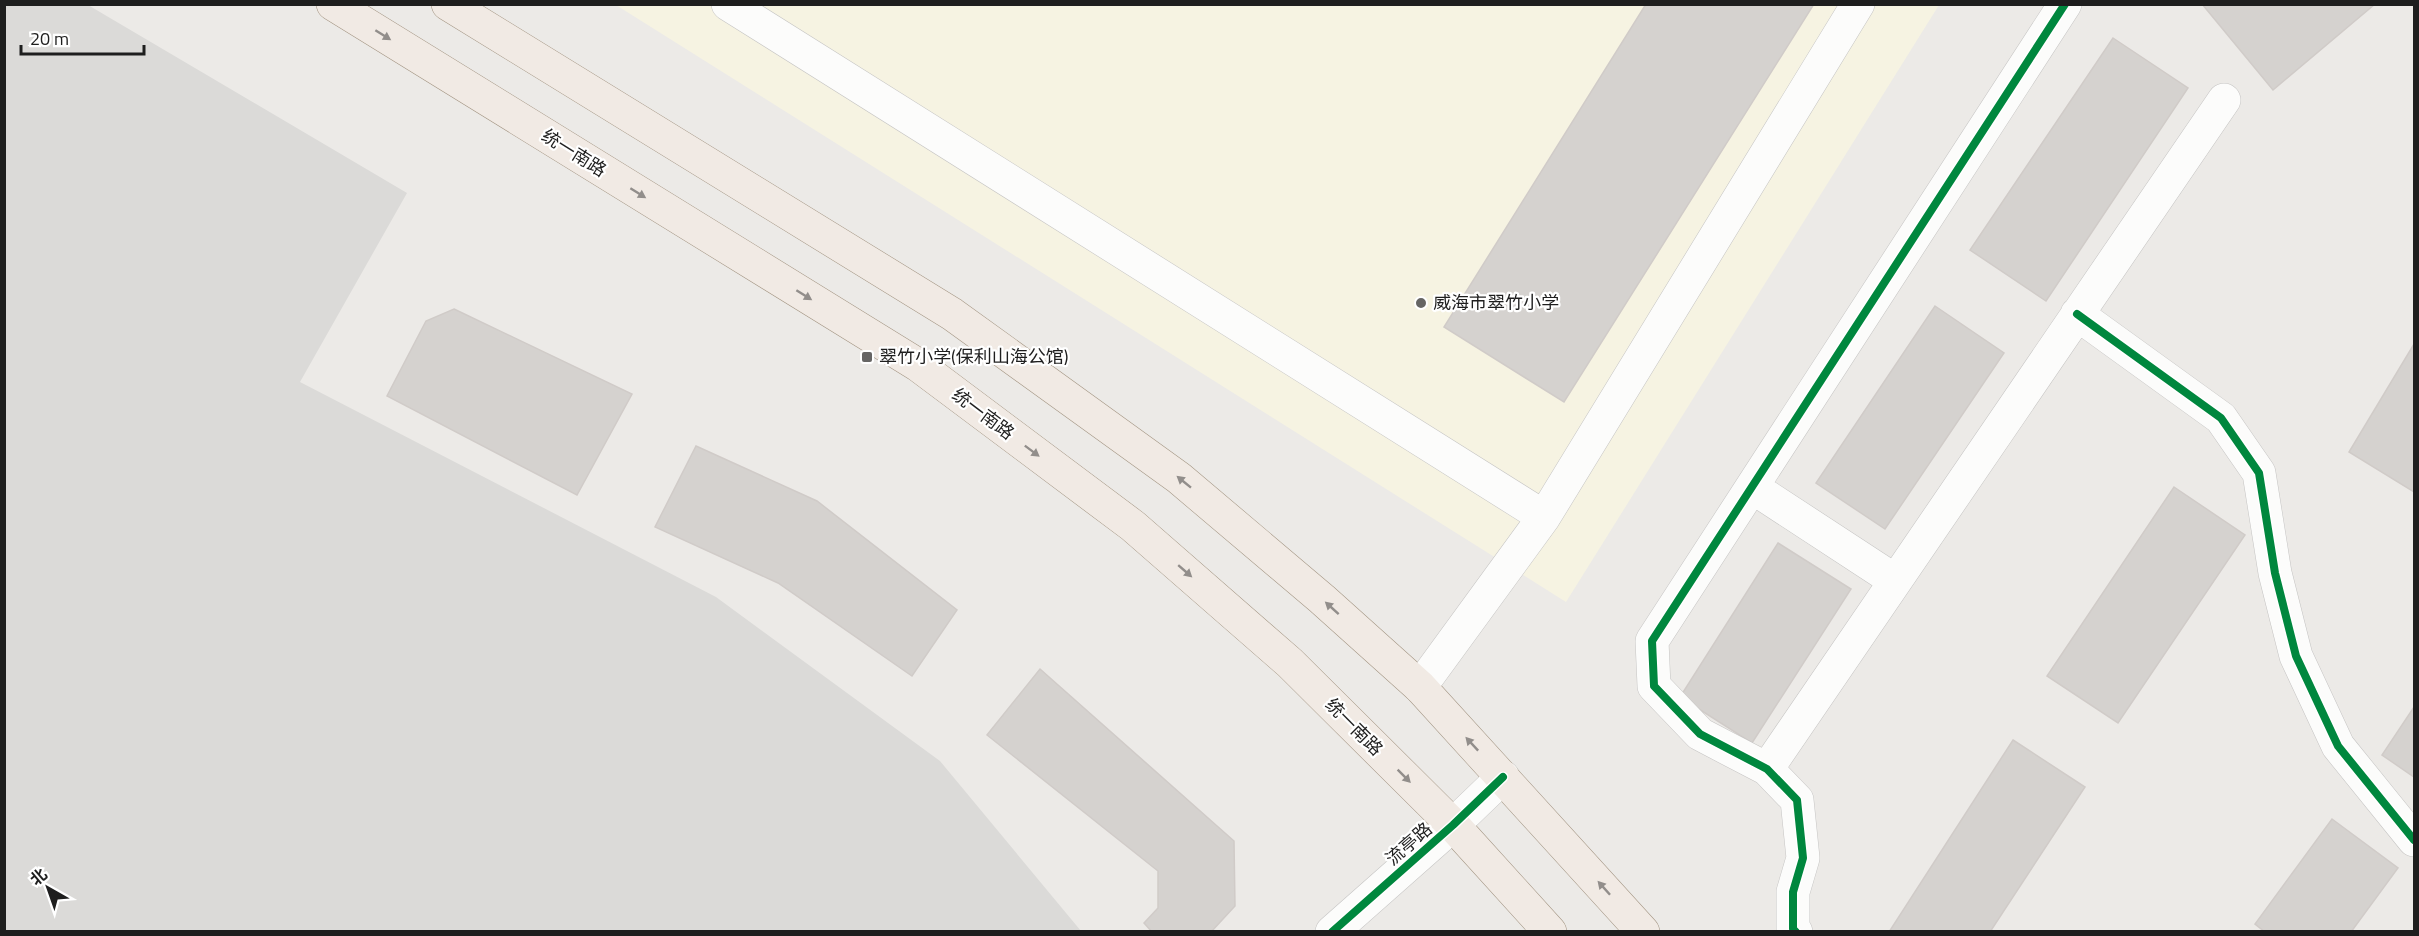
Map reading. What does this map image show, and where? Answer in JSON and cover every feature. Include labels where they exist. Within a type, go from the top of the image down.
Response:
[{"type":"main road","name":"统一南路","points":[[333,4],[928,372],[1133,526],[1290,663],[1453,825],[1550,932]]},
{"type":"main road","points":[[448,4],[952,314],[1179,478],[1322,599],[1420,687],[1643,932]]},
{"type":"street","points":[[728,4],[1544,517]]},
{"type":"street","points":[[1420,687],[1544,517],[1858,4]]},
{"type":"street","points":[[1796,932],[1793,928],[1793,892],[1803,858],[1797,800],[1767,770],[1700,734],[1654,686],[1652,641],[2065,4]]},
{"type":"street","points":[[1767,770],[2224,100]]},
{"type":"street","points":[[2077,314],[2221,418],[2259,473],[2275,573],[2296,656],[2338,746],[2415,840]]},
{"type":"street","points":[[1752,487],[1885,574]]},
{"type":"street","name":"流亭路","points":[[1332,932],[1453,825],[1503,777]]},
{"type":"shaded area","points":[[5,4],[88,5],[407,193],[300,382],[716,597],[940,761],[1081,931],[5,931]]},
{"type":"shaded area","name":"威海市翠竹小学","points":[[616,5],[1939,5],[1566,602]]},
{"type":"building","points":[[1646,4],[1814,4],[1564,402],[1444,327]]},
{"type":"building","points":[[2202,4],[2375,4],[2273,90]]},
{"type":"building","points":[[2113,38],[2188,88],[2046,301],[1970,250]]},
{"type":"building","points":[[1935,306],[2004,353],[1885,529],[1816,483]]},
{"type":"building","points":[[454,309],[632,394],[577,495],[387,396],[426,321]]},
{"type":"building","points":[[2414,344],[2414,492],[2349,452]]},
{"type":"building","points":[[696,446],[817,501],[957,610],[912,676],[778,583],[655,527]]},
{"type":"building","points":[[2174,487],[2245,535],[2118,723],[2047,676]]},
{"type":"building","points":[[1778,543],[1851,589],[1752,743],[1680,697]]},
{"type":"building","points":[[1040,669],[1234,841],[1235,906],[1211,932],[1152,932],[1144,923],[1158,908],[1158,871],[987,735]]},
{"type":"building","points":[[2414,707],[2414,777],[2382,755]]},
{"type":"building","points":[[2013,740],[2085,787],[1990,932],[1889,932]]},
{"type":"building","points":[[2332,819],[2398,868],[2351,932],[2265,932],[2255,924]]},
{"type":"cycle path","points":[[1796,932],[1793,929],[1793,892],[1803,858],[1797,800],[1767,769],[1700,734],[1654,686],[1652,641],[2065,4]]},
{"type":"cycle path","points":[[2077,314],[2221,418],[2259,473],[2275,573],[2296,656],[2338,746],[2414,840]]},
{"type":"cycle path","points":[[1332,932],[1453,825],[1503,777]]},
{"type":"place","name":"威海市翠竹小学","points":[[1421,303]]},
{"type":"place","name":"翠竹小学(保利山海公馆)","points":[[867,357]]}]
